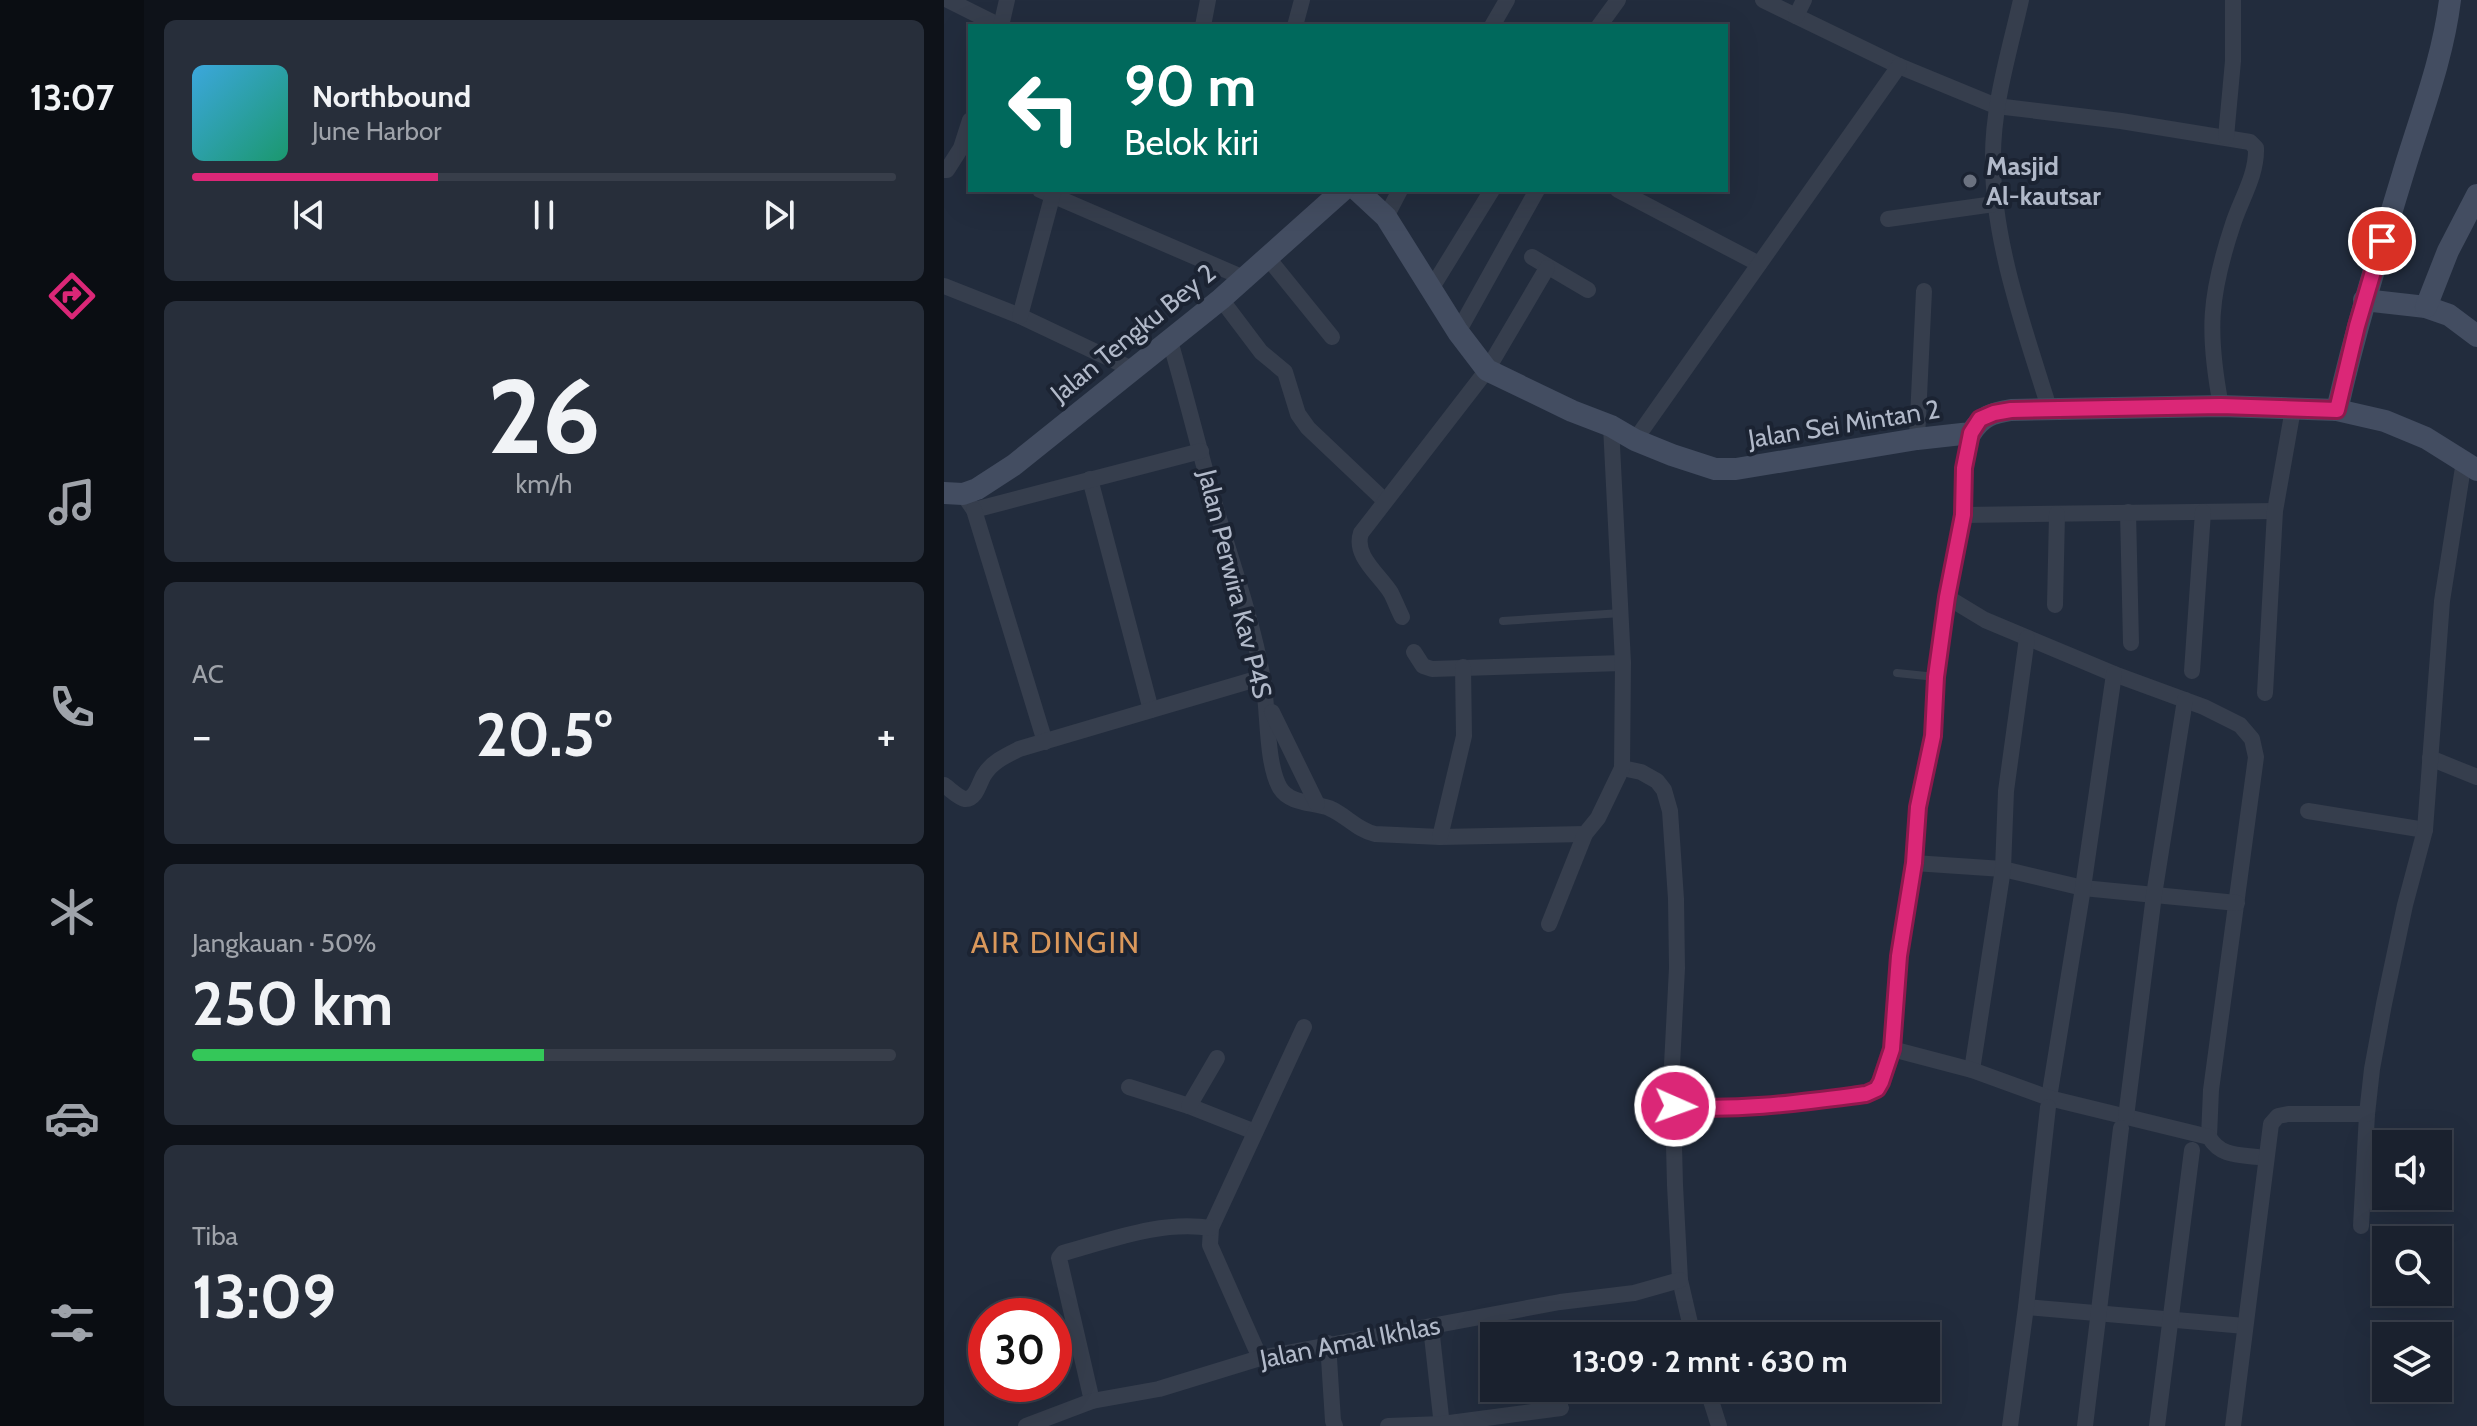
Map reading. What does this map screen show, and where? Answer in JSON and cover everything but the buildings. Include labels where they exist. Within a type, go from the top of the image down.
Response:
[{"type":"street","points":[[948,0],[996,24]]},
{"type":"street","points":[[1001,24],[1007,0]]},
{"type":"street","points":[[1203,24],[1208,0]]},
{"type":"street","points":[[1296,24],[1302,0]]},
{"type":"street","points":[[1493,24],[1507,0]]},
{"type":"street","points":[[1600,24],[1618,0]]},
{"type":"street","points":[[1763,0],[1899,66],[1996,106],[2121,121],[2250,142],[2256,148],[2254,170],[2220,265],[2211,305],[2211,338],[2221,406]]},
{"type":"street","points":[[1796,16],[1804,0]]},
{"type":"street","points":[[2021,0],[1996,106],[1992,160],[1994,204],[2025,331],[2050,411]]},
{"type":"street","points":[[2226,137],[2233,61],[2233,0]]},
{"type":"street","points":[[2337,410],[2364,300],[2435,77],[2450,0]]},
{"type":"street","points":[[1635,440],[1899,66]]},
{"type":"street","points":[[945,173],[966,150]]},
{"type":"street","points":[[1020,316],[1049,192],[1244,278]]},
{"type":"street","name":"Jalan Tengku Bey 2","points":[[961,499],[993,480],[1170,341],[1341,192]]},
{"type":"street","name":"Jalan Sei Mintan 2","points":[[1359,192],[1386,217],[1458,332],[1487,370],[1635,440],[1715,469],[1736,469],[1971,433],[1980,419],[2011,410],[2221,406],[2337,410],[2385,421],[2426,438],[2470,465]]},
{"type":"street","points":[[1386,217],[1399,192]]},
{"type":"street","points":[[1431,289],[1491,192]]},
{"type":"street","points":[[1458,332],[1536,192]]},
{"type":"street","points":[[1622,192],[1759,264]]},
{"type":"street","points":[[2426,307],[2448,251],[2477,195]]},
{"type":"street","points":[[1888,219],[1994,204]]},
{"type":"street","points":[[1532,257],[1588,290]]},
{"type":"street","points":[[1268,258],[1332,337]]},
{"type":"street","points":[[1402,617],[1391,593],[1361,552],[1358,541],[1361,533],[1487,370],[1547,268]]},
{"type":"street","points":[[944,286],[1020,316],[1134,370]]},
{"type":"street","points":[[1917,439],[1924,291]]},
{"type":"street","points":[[1221,299],[1261,352],[1285,372],[1298,414],[1308,428],[1385,501]]},
{"type":"street","points":[[2364,300],[2426,307],[2449,315],[2477,336]]},
{"type":"street","name":"Jalan Perwira Kav P4S","points":[[1170,341],[1215,506],[1235,564],[1263,677],[1272,764],[1287,797],[1340,813],[1365,832],[1440,837],[1585,834]]},
{"type":"street","points":[[2265,693],[2275,511],[2293,409]]},
{"type":"street","points":[[1549,924],[1585,834],[1598,818],[1622,768],[1623,663],[1611,426]]},
{"type":"street","points":[[1675,1106],[1700,1109],[1791,1103],[1866,1094],[1877,1089],[1881,1082],[1892,1049],[1899,956],[1914,863],[1918,807],[1933,736],[1936,677],[1963,515],[1964,468],[1971,433]]},
{"type":"street","points":[[1045,742],[961,499],[1090,479],[1201,451]]},
{"type":"street","points":[[2361,1226],[2372,1069],[2405,905],[2425,830],[2442,601],[2470,465]]},
{"type":"street","points":[[1090,479],[1151,710]]},
{"type":"street","points":[[1963,515],[2275,511]]},
{"type":"street","points":[[2128,512],[2131,643]]},
{"type":"street","points":[[2192,671],[2203,512]]},
{"type":"street","points":[[2055,605],[2057,514]]},
{"type":"street","points":[[1947,597],[1985,620],[2240,725],[2252,739],[2256,757],[2211,1090],[2209,1137],[2215,1148],[2222,1152],[2266,1158]]},
{"type":"street","points":[[1972,1070],[2003,869],[2006,791],[2027,638]]},
{"type":"street","points":[[1414,652],[1423,666],[1432,669],[1623,663]]},
{"type":"street","points":[[1440,837],[1464,736],[1463,667]]},
{"type":"street","points":[[2010,1426],[2049,1103],[2114,674]]},
{"type":"street","points":[[944,785],[964,799],[969,799],[998,759],[1263,677]]},
{"type":"street","points":[[1266,698],[1317,804]]},
{"type":"street","points":[[2085,1426],[2097,1311],[2154,895],[2185,700]]},
{"type":"street","points":[[2430,758],[2477,777]]},
{"type":"street","points":[[1622,768],[1641,772],[1657,781],[1664,790],[1670,811],[1677,968],[1672,1065],[1675,1185],[1680,1280],[1690,1322]]},
{"type":"street","points":[[2308,811],[2425,830]]},
{"type":"street","points":[[1914,863],[2003,869],[2083,888],[2237,903]]},
{"type":"street","points":[[1260,1358],[1210,1245],[1211,1228],[1304,1027]]},
{"type":"street","points":[[1892,1049],[1972,1070],[2049,1103],[2123,1122],[2209,1137]]},
{"type":"street","points":[[1189,1106],[1217,1058]]},
{"type":"street","points":[[1129,1087],[1255,1132]]},
{"type":"street","points":[[2233,1426],[2271,1124],[2278,1116],[2367,1114]]},
{"type":"street","points":[[2157,1426],[2192,1150]]},
{"type":"street","points":[[1092,1401],[1059,1258],[1063,1253],[1165,1227],[1211,1228]]},
{"type":"street","name":"Jalan Amal Ikhlas","points":[[1026,1426],[1092,1401],[1159,1389],[1260,1358],[1560,1302],[1634,1293],[1680,1280]]},
{"type":"street","points":[[2026,1307],[2245,1326]]},
{"type":"street","points":[[1431,1327],[1442,1425]]},
{"type":"street","points":[[1328,1343],[1335,1426]]},
{"type":"street","points":[[1711,1402],[1719,1426]]},
{"type":"street","points":[[1388,1426],[1442,1425],[1561,1408]]},
{"type":"lane","points":[[1503,621],[1621,613]]},
{"type":"lane","points":[[1897,673],[1936,677]]},
{"type":"place","name":"Masjid Al-kautsar","points":[[1970,181]]},
{"type":"district","name":"AIR DINGIN","points":[[1056,942]]},
{"type":"route","points":[[1675,1106],[1700,1109],[1791,1103],[1866,1094],[1877,1089],[1881,1082],[1892,1049],[1899,956],[1914,863],[1918,807],[1933,736],[1936,677],[1963,515],[1964,468],[1971,433],[1980,419],[2011,410],[2221,406],[2337,410],[2382,241]]}]
